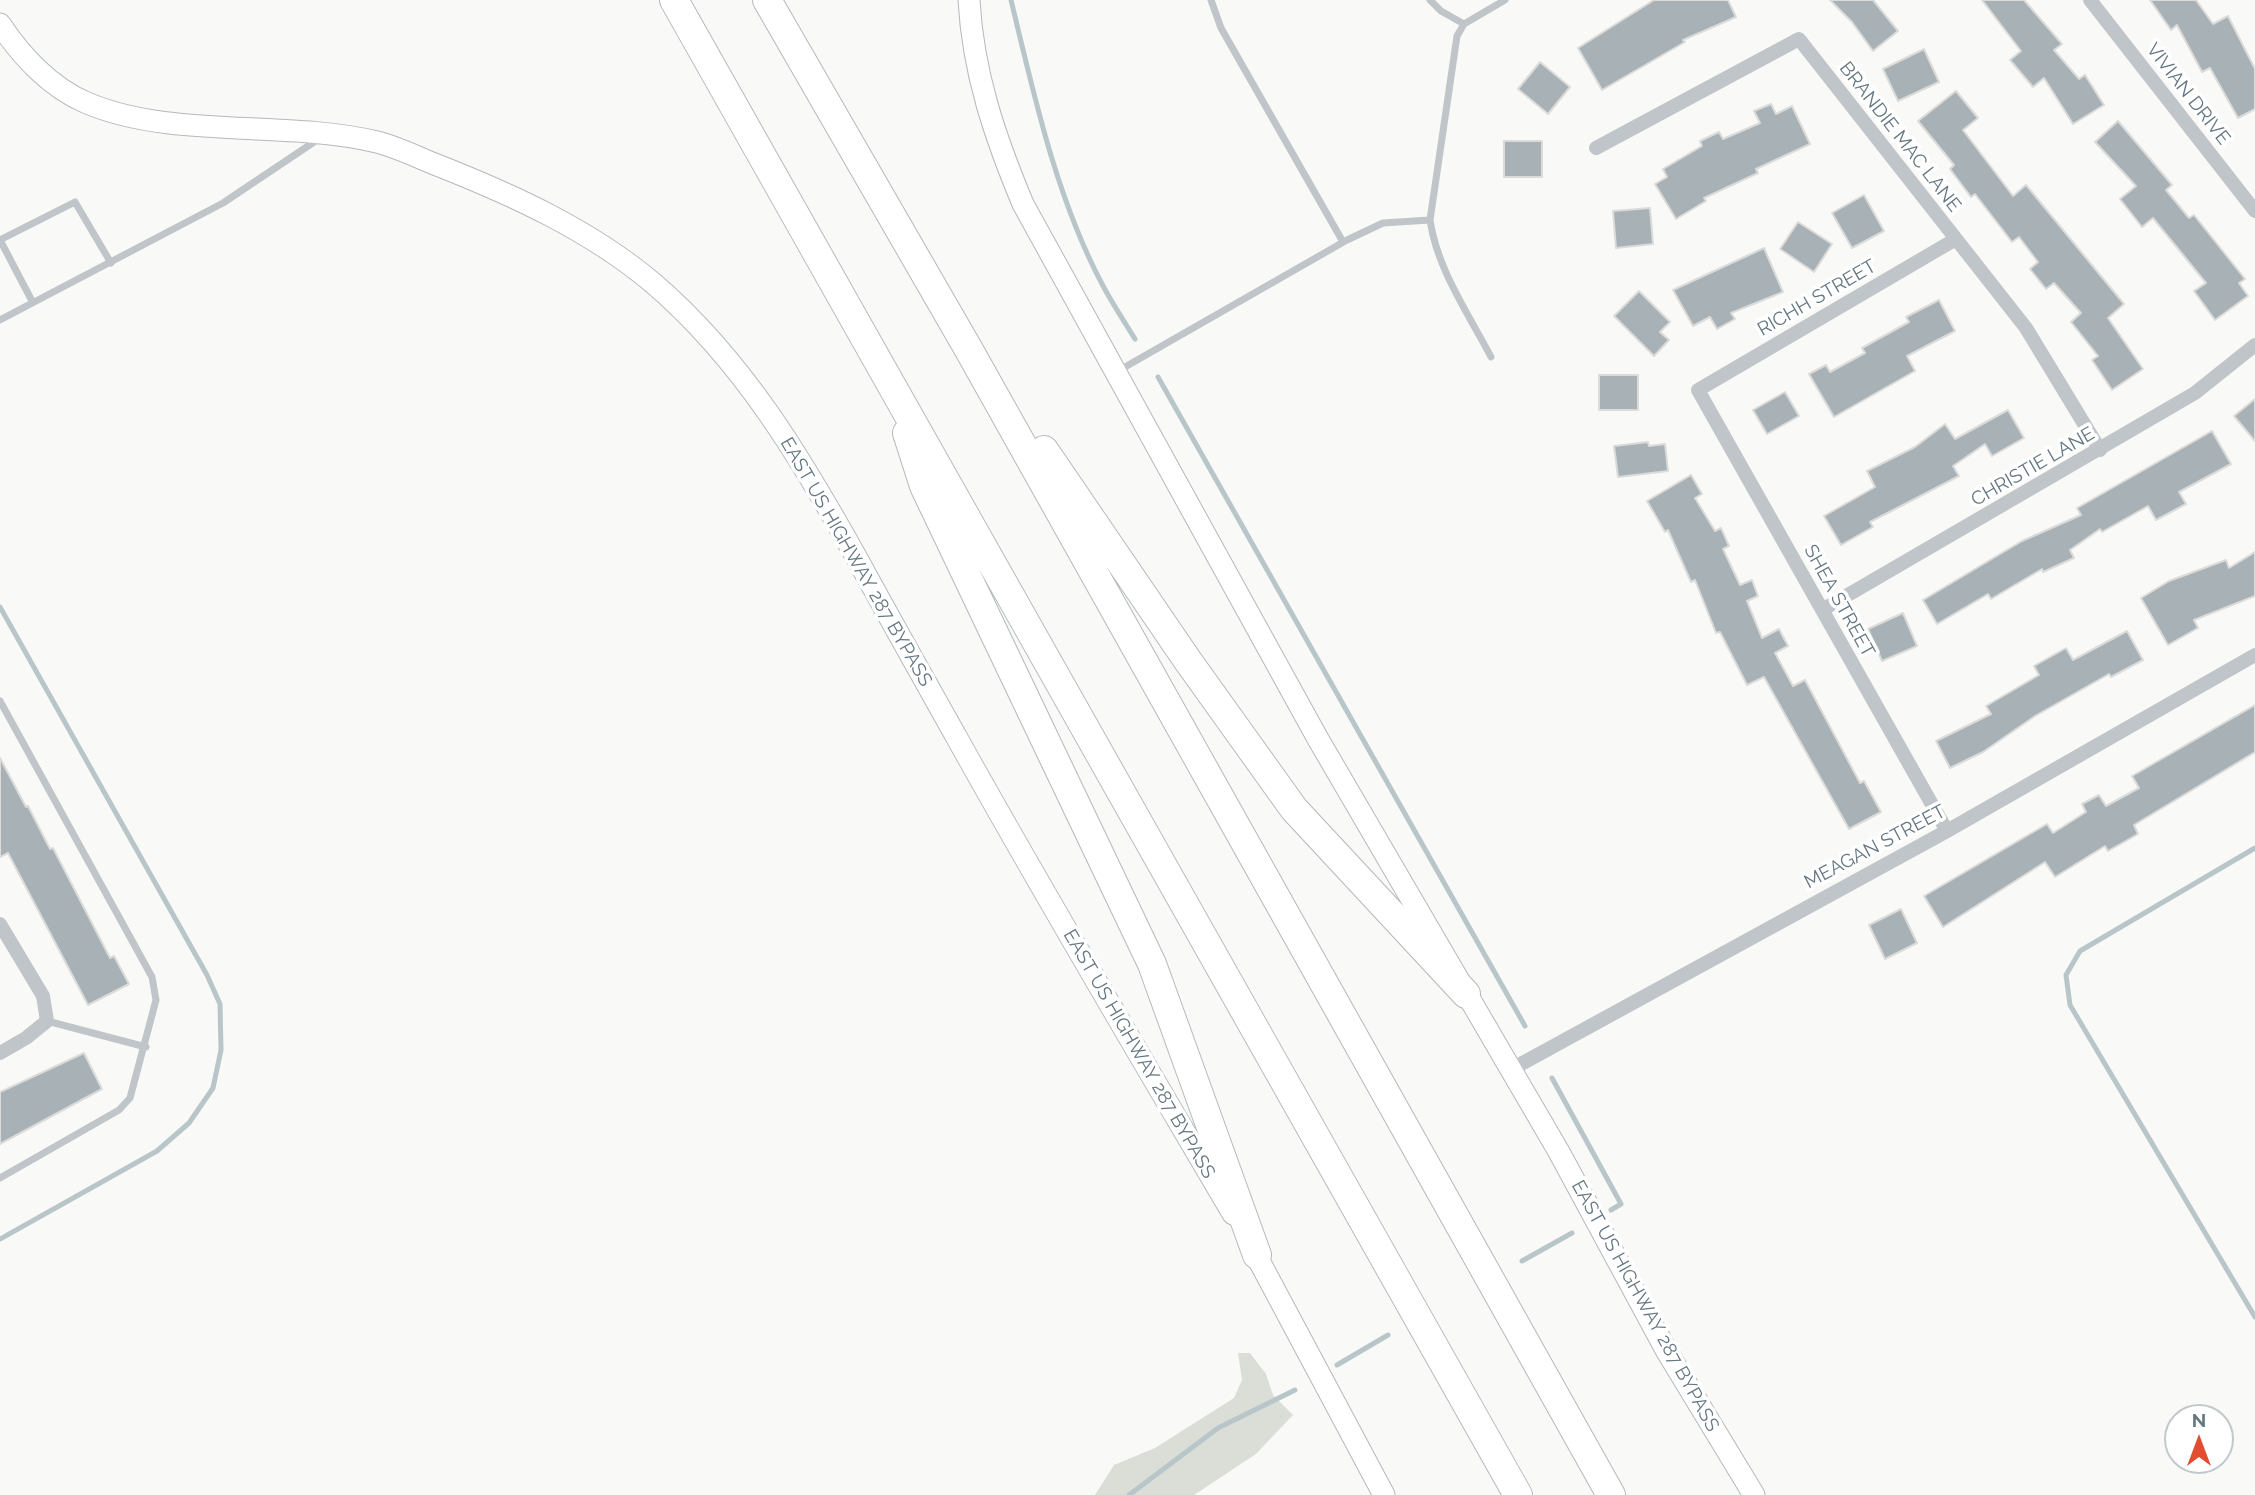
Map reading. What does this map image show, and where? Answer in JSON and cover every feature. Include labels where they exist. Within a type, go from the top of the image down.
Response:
[{"type":"highway","points":[[674,0],[1518,1495]]},
{"type":"highway","points":[[767,0],[1611,1495]]},
{"type":"highway","points":[[867,174],[888,189],[898,201],[1054,467],[1294,809],[1466,994]]},
{"type":"highway","points":[[902,403],[909,448],[924,486],[1152,964],[1257,1255]]},
{"type":"main road","name":"EAST US HIGHWAY 287 BYPASS","points":[[969,0],[978,75],[994,133],[1023,204],[1318,739],[1510,1070],[1666,1350],[1754,1495]]},
{"type":"main road","name":"EAST US HIGHWAY 287 BYPASS","points":[[0,24],[18,52],[51,81],[85,103],[138,117],[327,134],[381,142],[514,195],[586,237],[650,281],[698,326],[760,399],[810,474],[1009,831],[1257,1255],[1384,1495]]},
{"type":"street","name":"VIVIAN DRIVE","points":[[2090,0],[2255,211]]},
{"type":"street","name":"BRANDIE MAC LANE","points":[[1596,148],[1798,39],[2026,328],[2100,450]]},
{"type":"street","name":"RICHH STREET","points":[[1698,390],[1956,239]]},
{"type":"street","name":"CHRISTIE LANE","points":[[1822,610],[2195,393],[2255,345]]},
{"type":"street","name":"SHEA STREET","points":[[1698,390],[1947,831]]},
{"type":"street","name":"MEAGAN STREET","points":[[1510,1070],[1947,831],[2255,655]]},
{"type":"street","points":[[0,1053],[26,1038],[47,1021],[43,996],[1,927]]},
{"type":"lane","points":[[1212,0],[1221,28],[1343,242]]},
{"type":"lane","points":[[1430,0],[1441,11],[1464,24]]},
{"type":"lane","points":[[1491,357],[1443,266],[1433,243],[1430,220],[1457,36],[1464,24],[1505,0]]},
{"type":"lane","points":[[0,320],[223,203],[327,134]]},
{"type":"lane","points":[[32,301],[0,240],[75,202],[111,262]]},
{"type":"lane","points":[[1114,373],[1343,242],[1383,223],[1430,220]]},
{"type":"lane","points":[[0,701],[152,977],[156,1000],[146,1047],[130,1098],[119,1110],[0,1178]]},
{"type":"lane","points":[[47,1021],[146,1047]]},
{"type":"shaded area","points":[[1238,1353],[1250,1353],[1266,1374],[1273,1395],[1293,1415],[1256,1454],[1194,1495],[1095,1495],[1114,1465],[1155,1448],[1234,1398],[1242,1380]]},
{"type":"building","points":[[1654,0],[1728,0],[1736,17],[1683,40],[1685,42],[1602,90],[1578,48]]},
{"type":"building","points":[[1830,0],[1873,0],[1898,31],[1873,51],[1852,22]]},
{"type":"building","points":[[1982,0],[2024,0],[2062,44],[2054,50],[2079,79],[2085,75],[2104,105],[2073,124],[2044,78],[2033,87],[2010,60],[2021,51]]},
{"type":"building","points":[[2150,0],[2196,0],[2213,24],[2228,16],[2255,69],[2255,109],[2238,118],[2210,68],[2202,72],[2177,25],[2171,30]]},
{"type":"building","points":[[1924,49],[1939,82],[1898,101],[1883,69]]},
{"type":"building","points":[[1540,62],[1570,87],[1548,114],[1518,89]]},
{"type":"building","points":[[1956,91],[1978,118],[1963,130],[2013,196],[2026,185],[2124,304],[2108,318],[2143,369],[2112,390],[2092,360],[2098,356],[2071,322],[2081,313],[2054,283],[2046,289],[2030,269],[2038,262],[2019,237],[2012,242],[1975,194],[1971,197],[1950,169],[1954,165],[1918,121]]},
{"type":"building","points":[[1771,104],[1776,114],[1792,106],[1810,144],[1756,169],[1758,173],[1704,198],[1706,201],[1676,219],[1655,184],[1667,177],[1663,169],[1702,146],[1700,141],[1719,132],[1723,139],[1760,123],[1754,111]]},
{"type":"building","points":[[2118,121],[2172,185],[2166,190],[2189,218],[2194,215],[2245,279],[2239,283],[2248,296],[2215,320],[2194,291],[2206,283],[2153,218],[2142,227],[2120,199],[2136,186],[2095,142]]},
{"type":"building","points":[[1504,141],[1542,141],[1542,177],[1504,177]]},
{"type":"building","points":[[1864,195],[1884,231],[1852,248],[1832,213]]},
{"type":"building","points":[[1650,208],[1653,244],[1616,248],[1613,211]]},
{"type":"building","points":[[1798,222],[1832,244],[1814,272],[1780,249]]},
{"type":"building","points":[[1764,248],[1783,292],[1731,313],[1735,319],[1717,329],[1710,317],[1693,326],[1673,290]]},
{"type":"building","points":[[1639,291],[1670,322],[1660,332],[1669,340],[1654,356],[1614,316]]},
{"type":"building","points":[[1939,300],[1955,331],[1907,356],[1915,371],[1834,417],[1809,374],[1826,365],[1830,372],[1865,353],[1862,348],[1909,322],[1906,317]]},
{"type":"building","points":[[1599,375],[1638,375],[1638,410],[1599,410]]},
{"type":"building","points":[[1785,392],[1799,416],[1767,434],[1753,410]]},
{"type":"building","points":[[2255,399],[2255,441],[2234,416]]},
{"type":"building","points":[[2008,410],[2024,438],[1992,456],[1985,444],[1953,466],[1959,476],[1870,522],[1873,527],[1841,545],[1824,516],[1875,487],[1867,471],[1915,447],[1945,424],[1955,439]]},
{"type":"building","points":[[2212,431],[2231,464],[2179,492],[2186,504],[2156,520],[2148,506],[2102,532],[2100,529],[2070,550],[2074,558],[2043,572],[2042,569],[1991,599],[1988,594],[1937,624],[1923,600],[2022,541],[2081,515],[2077,508]]},
{"type":"building","points":[[1648,442],[1649,446],[1665,444],[1668,471],[1618,477],[1614,446]]},
{"type":"building","points":[[1691,475],[1702,494],[1695,498],[1715,531],[1721,528],[1729,546],[1723,549],[1740,585],[1752,580],[1758,596],[1747,601],[1762,638],[1779,629],[1788,646],[1775,653],[1793,686],[1805,680],[1860,783],[1864,781],[1881,812],[1849,829],[1764,677],[1747,685],[1720,632],[1716,633],[1695,580],[1691,582],[1668,530],[1665,532],[1647,501]]},
{"type":"building","points":[[2255,552],[2255,596],[2194,620],[2198,628],[2168,645],[2141,598],[2169,581],[2226,560],[2229,568]]},
{"type":"building","points":[[1903,613],[1917,646],[1882,661],[1868,629]]},
{"type":"building","points":[[2127,631],[2143,660],[2111,677],[2109,674],[2035,716],[1983,752],[1950,768],[1936,741],[1991,714],[1986,706],[2039,675],[2034,666],[2066,648],[2073,660]]},
{"type":"building","points":[[2255,705],[2255,752],[2134,825],[2138,834],[2108,851],[2105,846],[2055,877],[2045,862],[1943,927],[1924,896],[2047,824],[2053,833],[2086,812],[2082,804],[2099,795],[2106,806],[2139,788],[2132,776]]},
{"type":"building","points":[[0,758],[50,849],[53,848],[110,958],[114,956],[129,984],[88,1005],[8,853],[0,857]]},
{"type":"building","points":[[1901,909],[1917,943],[1885,959],[1869,925]]},
{"type":"building","points":[[84,1053],[102,1089],[0,1144],[0,1092]]},
{"type":"waterway","points":[[1011,0],[1059,181],[1086,251],[1135,339]]},
{"type":"waterway","points":[[1158,377],[1525,1026]]},
{"type":"waterway","points":[[0,607],[207,975],[220,1004],[221,1050],[213,1088],[189,1123],[157,1151],[0,1239]]},
{"type":"waterway","points":[[2255,848],[2080,951],[2066,975],[2070,1005],[2255,1317]]},
{"type":"waterway","points":[[1552,1078],[1621,1204],[1611,1210]]},
{"type":"waterway","points":[[1522,1261],[1572,1233]]},
{"type":"waterway","points":[[1337,1365],[1388,1335]]},
{"type":"waterway","points":[[1129,1495],[1218,1428],[1295,1390]]}]
